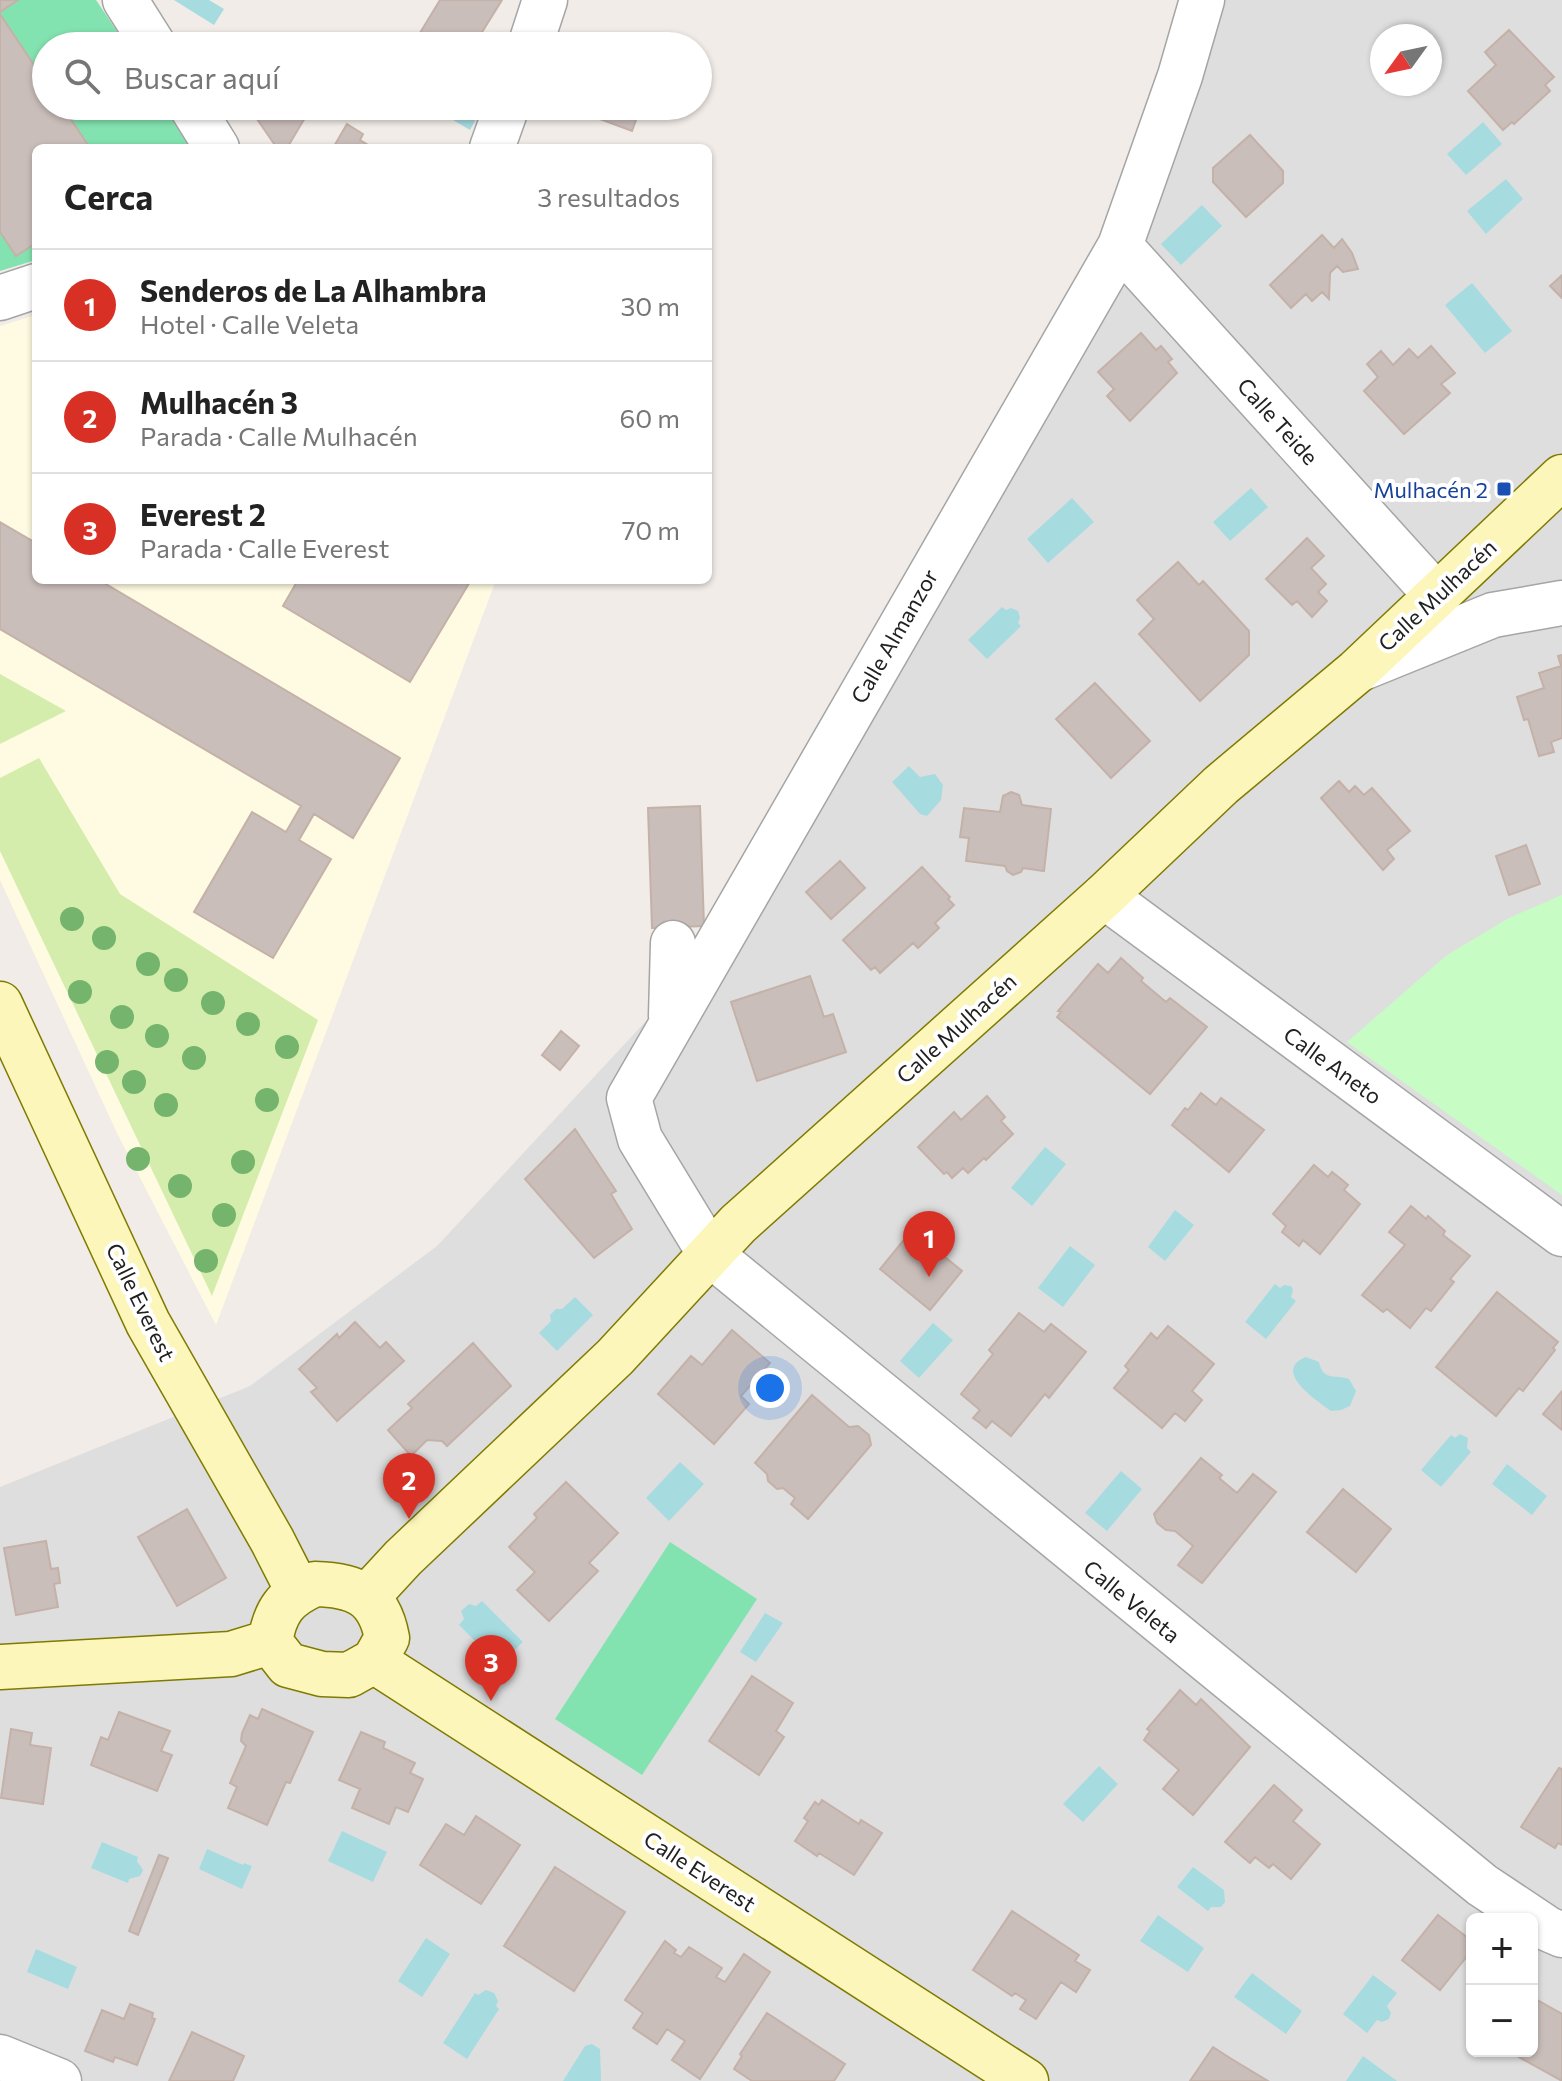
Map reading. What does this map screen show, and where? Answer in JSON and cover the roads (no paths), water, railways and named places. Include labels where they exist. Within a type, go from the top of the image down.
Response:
[{"type":"street","points":[[125,0],[145,32]]},
{"type":"street","points":[[535,32],[545,0]]},
{"type":"street","name":"Calle Almanzor","points":[[710,1254],[640,1139],[629,1098],[1120,246],[1180,76],[1202,0]]},
{"type":"street","points":[[200,120],[215,144]]},
{"type":"street","points":[[493,144],[502,120]]},
{"type":"street","name":"Calle Teide","points":[[1120,246],[1437,596]]},
{"type":"street","points":[[0,298],[32,287]]},
{"type":"street","name":"Calle Mulhacén","points":[[367,1597],[403,1558],[615,1357],[738,1224],[1104,896],[1221,785],[1357,671],[1562,477]]},
{"type":"street","points":[[1357,671],[1493,615],[1562,603]]},
{"type":"street","name":"Calle Aneto","points":[[1104,896],[1562,1234]]},
{"type":"street","points":[[670,1023],[673,943]]},
{"type":"street","name":"Calle Everest","points":[[5,1028],[148,1323],[298,1591]]},
{"type":"street","name":"Calle Veleta","points":[[710,1254],[1482,1885],[1562,1935]]},
{"type":"street","points":[[315,1584],[342,1585],[367,1597],[383,1618],[387,1638],[374,1661],[349,1675],[322,1674],[288,1665],[270,1642],[274,1618],[298,1591],[315,1584]]},
{"type":"street","points":[[0,1667],[231,1654],[270,1642]]},
{"type":"street","name":"Calle Everest","points":[[374,1661],[1026,2081]]},
{"type":"street","points":[[0,2057],[59,2081]]},
{"type":"water","points":[[174,0],[209,0],[224,9],[214,25]]},
{"type":"water","points":[[453,120],[476,120],[470,130]]},
{"type":"water","points":[[1483,122],[1502,144],[1466,175],[1447,154]]},
{"type":"water","points":[[1506,179],[1523,199],[1486,234],[1467,211]]},
{"type":"water","points":[[1202,205],[1222,226],[1181,265],[1161,244]]},
{"type":"water","points":[[1472,283],[1512,331],[1485,353],[1445,305]]},
{"type":"water","points":[[1251,488],[1268,507],[1230,541],[1213,522]]},
{"type":"water","points":[[1072,498],[1094,522],[1048,563],[1027,539]]},
{"type":"water","points":[[1002,607],[1018,611],[1021,626],[987,659],[968,640]]},
{"type":"water","points":[[909,766],[920,777],[935,774],[943,785],[941,800],[927,816],[920,814],[892,782]]},
{"type":"water","points":[[1045,1147],[1066,1164],[1032,1206],[1011,1188]]},
{"type":"water","points":[[1175,1210],[1194,1225],[1165,1261],[1148,1247]]},
{"type":"water","points":[[1070,1246],[1095,1265],[1063,1307],[1038,1288]]},
{"type":"water","points":[[1275,1284],[1280,1288],[1291,1286],[1291,1297],[1296,1301],[1266,1339],[1245,1322]]},
{"type":"water","points":[[575,1297],[593,1315],[557,1351],[539,1333],[551,1321],[550,1315],[556,1309],[562,1309]]},
{"type":"water","points":[[933,1323],[953,1340],[919,1378],[900,1361]]},
{"type":"water","points":[[1306,1357],[1319,1362],[1327,1375],[1349,1379],[1356,1391],[1350,1406],[1331,1411],[1300,1386],[1293,1370],[1296,1363]]},
{"type":"water","points":[[1460,1434],[1468,1438],[1467,1448],[1471,1452],[1441,1487],[1421,1470],[1451,1435],[1455,1438]]},
{"type":"water","points":[[680,1462],[704,1484],[669,1521],[646,1498]]},
{"type":"water","points":[[1507,1464],[1547,1496],[1532,1515],[1492,1484]]},
{"type":"water","points":[[1121,1471],[1142,1489],[1107,1531],[1085,1513]]},
{"type":"water","points":[[482,1601],[523,1642],[499,1665],[459,1625],[464,1619],[461,1611],[469,1604],[476,1606]]},
{"type":"water","points":[[765,1613],[783,1623],[756,1662],[740,1652]]},
{"type":"water","points":[[1099,1766],[1118,1784],[1083,1822],[1063,1804]]},
{"type":"water","points":[[342,1831],[387,1852],[373,1882],[328,1861]]},
{"type":"water","points":[[102,1842],[138,1857],[143,1870],[140,1876],[129,1879],[128,1883],[91,1868]]},
{"type":"water","points":[[207,1849],[252,1866],[242,1889],[199,1869]]},
{"type":"water","points":[[1193,1867],[1224,1890],[1225,1902],[1221,1907],[1211,1907],[1208,1911],[1177,1887]]},
{"type":"water","points":[[1158,1915],[1204,1948],[1188,1972],[1140,1941]]},
{"type":"water","points":[[426,1938],[450,1954],[422,1997],[398,1981]]},
{"type":"water","points":[[36,1949],[77,1967],[68,1989],[27,1972]]},
{"type":"water","points":[[1252,1973],[1302,2011],[1286,2034],[1234,1997]]},
{"type":"water","points":[[1373,1975],[1397,1993],[1387,2006],[1391,2013],[1389,2019],[1382,2022],[1377,2020],[1367,2033],[1343,2014]]},
{"type":"water","points":[[486,1990],[494,1993],[499,2009],[467,2059],[443,2043],[475,1993],[478,1995]]},
{"type":"water","points":[[592,2044],[600,2049],[601,2081],[563,2081],[585,2046]]},
{"type":"water","points":[[1363,2056],[1397,2081],[1346,2081]]},
{"type":"place","name":"Mulhacén 2","points":[[1504,489]]},
{"type":"place","name":"Senderos de La Alhambra","points":[[929,1277]]},
{"type":"place","name":"Mulhacén 3","points":[[409,1519]]},
{"type":"place","name":"Everest 2","points":[[491,1701]]}]
